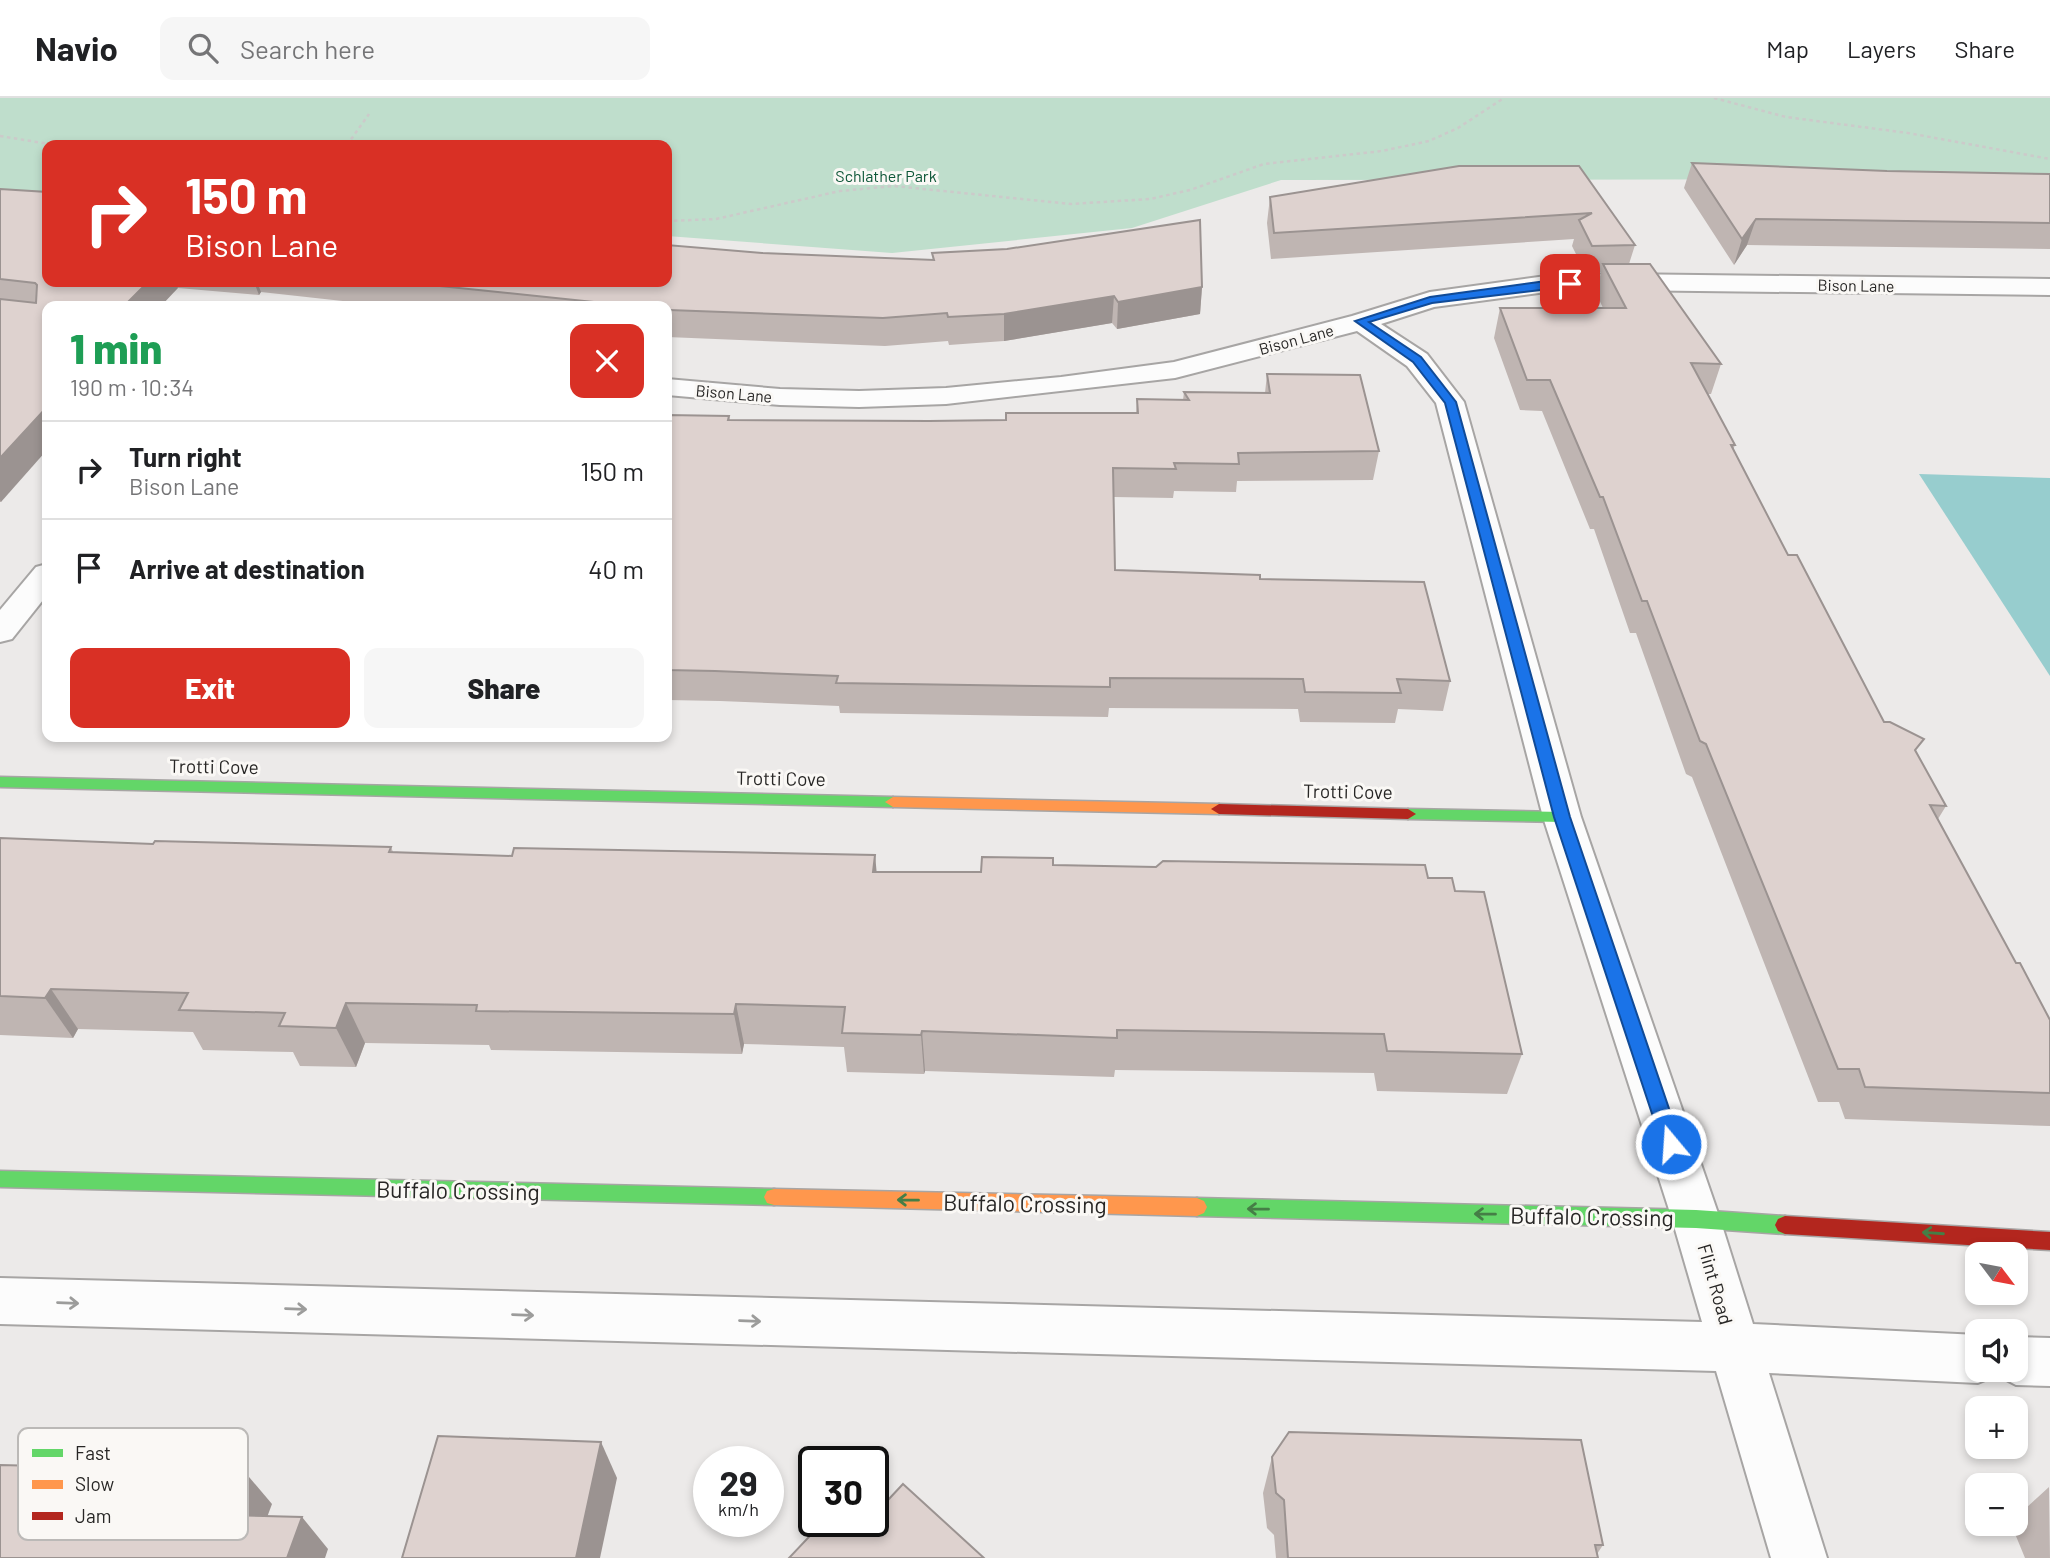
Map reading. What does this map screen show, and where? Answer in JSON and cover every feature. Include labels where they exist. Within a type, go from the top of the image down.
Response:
[{"type":"street","name":"Bison Lane","points":[[672,387],[780,397],[859,399],[946,396],[1175,370],[1430,300],[1546,284],[1617,282],[2050,287]]},
{"type":"street","name":"Flint Road","points":[[1361,321],[1417,360],[1450,402],[1562,817],[1696,1219],[1799,1558]]},
{"type":"street","points":[[0,632],[42,580]]},
{"type":"street","name":"Trotti Cove","points":[[0,782],[1562,817]]},
{"type":"street","name":"Buffalo Crossing","points":[[0,1179],[1696,1219],[2050,1241]]},
{"type":"street","points":[[0,1301],[1734,1347],[1965,1358]]},
{"type":"street","points":[[2028,1361],[2050,1362]]},
{"type":"path","points":[[672,221],[714,218],[862,187],[899,185],[947,188],[1060,203],[1100,204],[1142,200],[1180,193],[1262,164],[1408,147],[1452,131],[1504,98]]},
{"type":"path","points":[[1714,98],[1771,116],[1918,135],[1991,151],[2050,159]]},
{"type":"path","points":[[351,140],[369,114]]},
{"type":"path","points":[[0,136],[42,143]]},
{"type":"green space","name":"Schlather Park","points":[[0,98],[2050,98],[2050,186],[1973,179],[1281,180],[1132,228],[892,253],[672,236],[672,140],[42,140],[42,193],[0,191]]},
{"type":"water","points":[[1919,474],[2050,478],[2050,676]]},
{"type":"building","points":[[1692,163],[2050,174],[2050,223],[1756,219],[1742,239]]},
{"type":"building","points":[[1459,166],[1579,166],[1635,245],[1592,246],[1579,220],[1592,213],[1274,233],[1270,197]]},
{"type":"building","points":[[0,189],[42,192],[42,287],[143,287],[129,301],[42,301],[42,412],[0,458],[0,299],[36,303],[37,285],[0,279]]},
{"type":"building","points":[[1200,220],[1202,287],[1118,302],[1114,296],[1004,314],[948,317],[947,313],[883,318],[672,310],[672,301],[584,301],[449,287],[672,287],[672,245],[762,253],[934,260],[932,253],[1007,249]]},
{"type":"building","points":[[1603,264],[1650,264],[1721,364],[1691,363],[1735,445],[1731,445],[1788,555],[1797,555],[1884,722],[1890,722],[1924,739],[1915,750],[1946,806],[1930,805],[2050,1020],[2050,1093],[1865,1087],[1859,1069],[1838,1069],[1706,744],[1700,741],[1647,601],[1642,601],[1603,497],[1600,497],[1550,380],[1527,380],[1500,308],[1626,308]]},
{"type":"building","points":[[1267,374],[1360,375],[1379,451],[1238,453],[1239,464],[1174,463],[1176,469],[1113,468],[1115,570],[1260,575],[1260,579],[1424,582],[1450,681],[1397,679],[1401,693],[1305,692],[1303,679],[1110,678],[1110,687],[836,683],[838,676],[672,670],[672,415],[729,416],[728,420],[1006,420],[1006,413],[1138,413],[1137,399],[1189,400],[1184,392],[1270,393]]},
{"type":"building","points":[[0,838],[153,844],[155,841],[391,847],[389,852],[512,856],[514,848],[875,855],[873,872],[981,872],[982,857],[1053,858],[1053,865],[1156,867],[1163,861],[1425,865],[1428,878],[1452,878],[1455,891],[1484,892],[1522,1054],[1387,1051],[1384,1034],[1117,1030],[1117,1038],[922,1031],[921,1035],[842,1033],[845,1007],[736,1004],[734,1014],[476,1011],[477,1005],[346,1003],[336,1028],[279,1026],[285,1013],[179,1010],[188,993],[51,989],[45,998],[0,996]]},
{"type":"building","points":[[1289,1432],[1581,1440],[1603,1545],[1595,1545],[1598,1558],[1288,1558],[1284,1500],[1276,1493],[1272,1457]]},
{"type":"building","points":[[438,1436],[601,1442],[576,1558],[402,1558]]},
{"type":"building","points":[[0,1465],[18,1465],[18,1540],[248,1540],[248,1516],[302,1517],[287,1558],[0,1558]]},
{"type":"building","points":[[903,1484],[984,1558],[789,1558],[809,1537],[889,1537],[889,1499]]},
{"type":"traffic: fast","points":[[0,782],[893,802]]},
{"type":"traffic: fast","points":[[1408,814],[1562,817]]},
{"type":"traffic: fast","points":[[0,1179],[774,1197]]},
{"type":"traffic: fast","points":[[1197,1207],[1696,1219],[1785,1225]]},
{"type":"traffic: slow","points":[[893,802],[1219,809]]},
{"type":"traffic: slow","points":[[774,1197],[1197,1207]]},
{"type":"traffic: jam","points":[[1219,809],[1408,814]]},
{"type":"traffic: jam","points":[[1785,1225],[2050,1241]]},
{"type":"route","points":[[1570,284],[1546,284],[1430,300],[1361,321],[1417,360],[1450,402],[1562,817],[1671,1144]]}]
